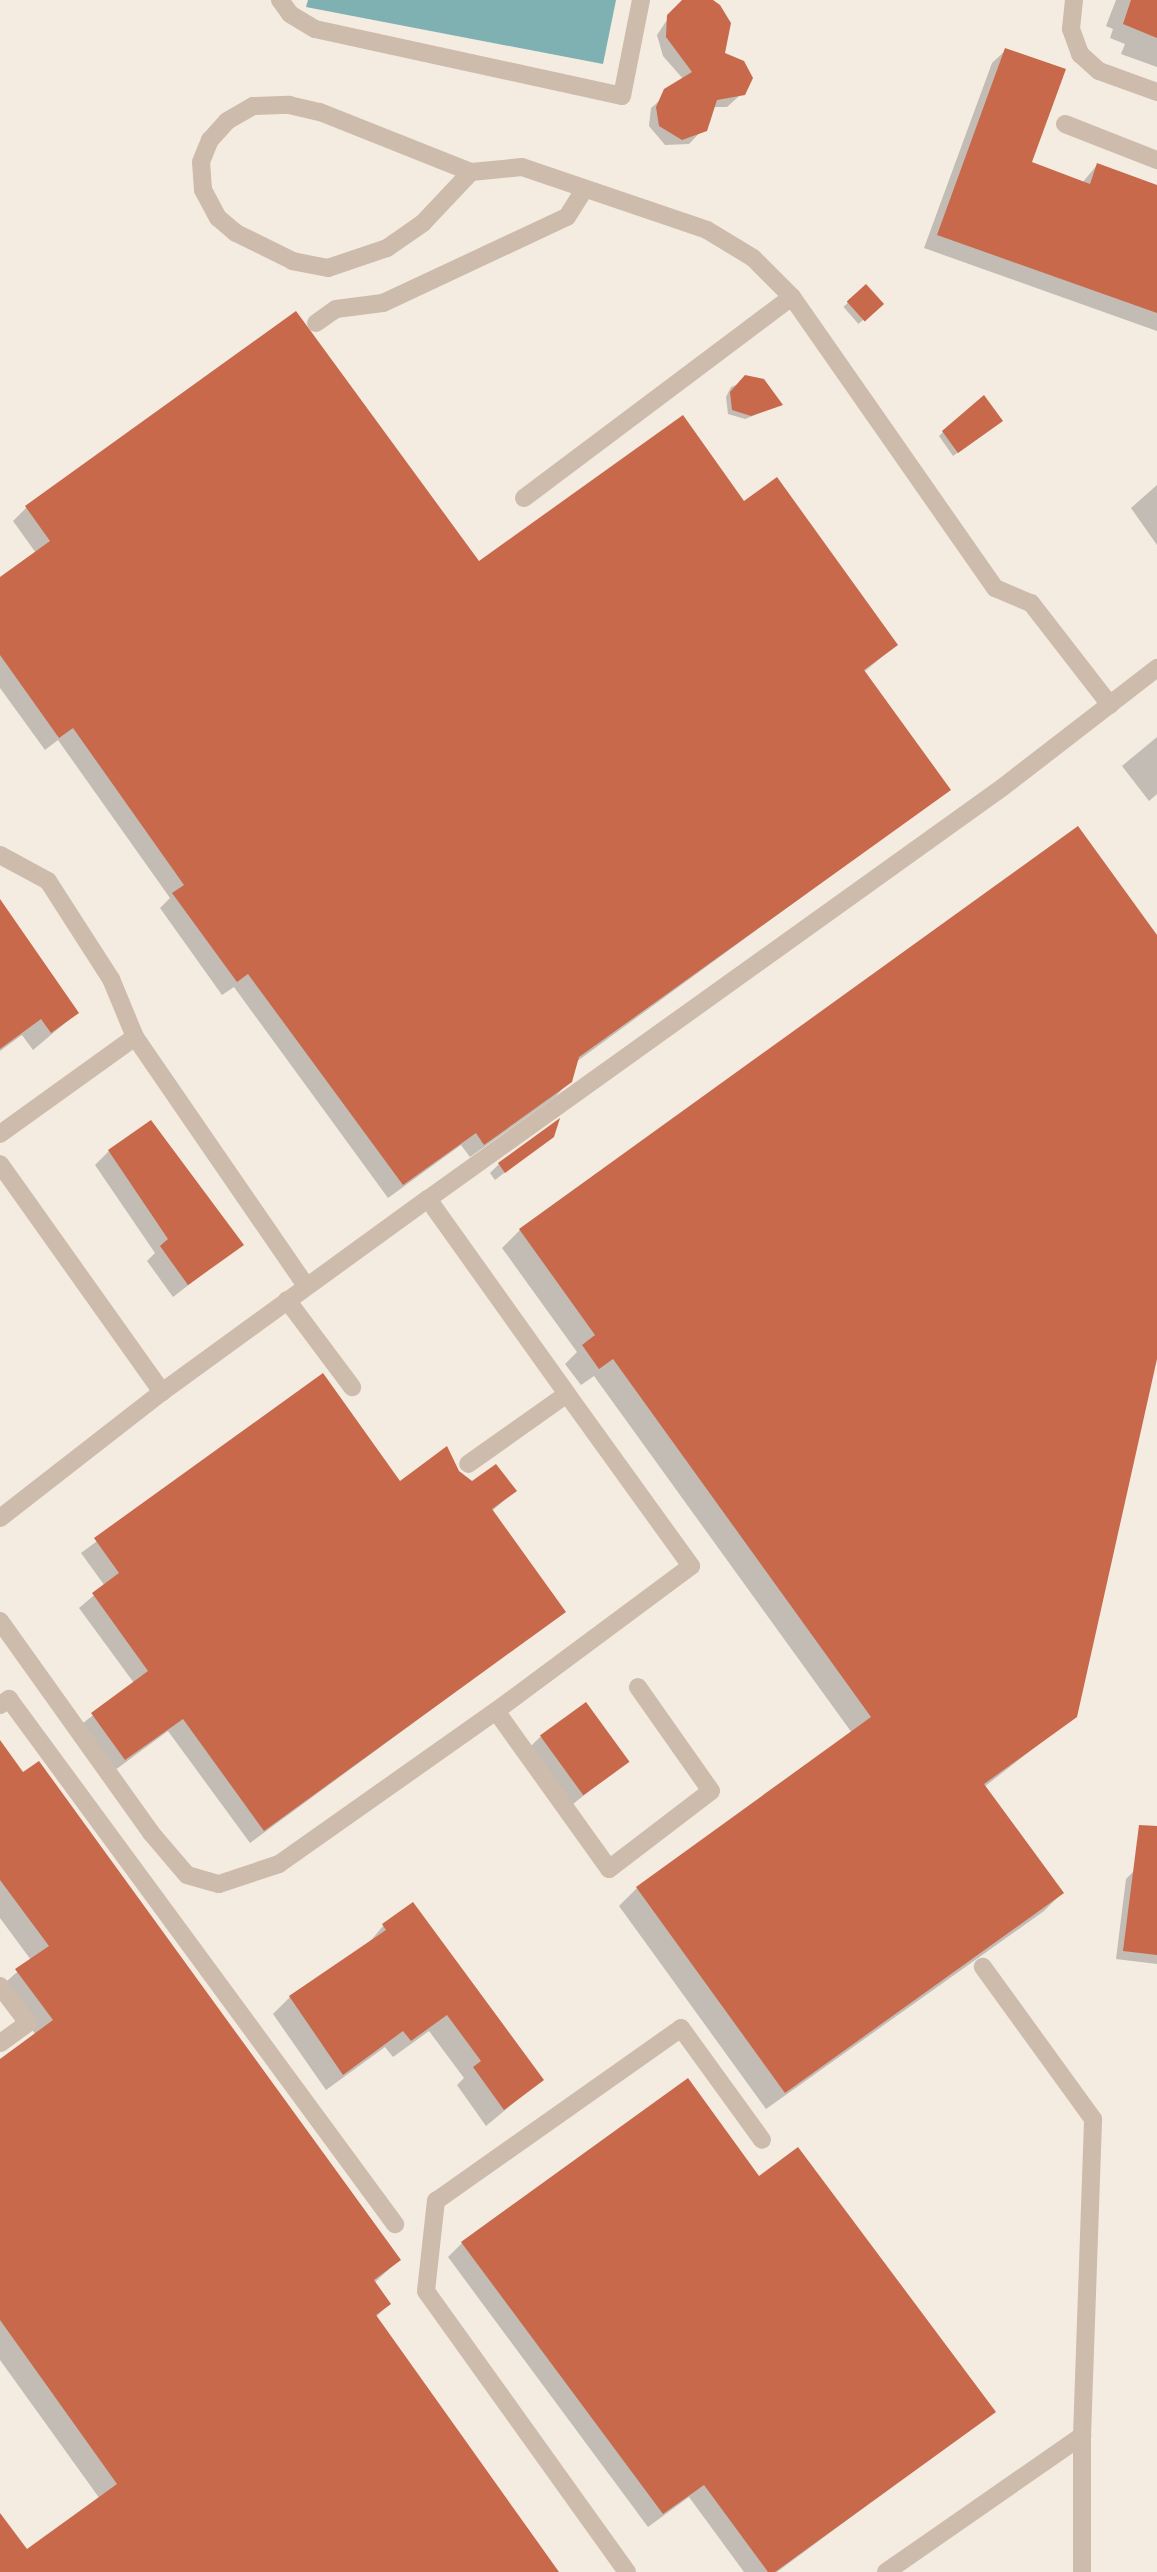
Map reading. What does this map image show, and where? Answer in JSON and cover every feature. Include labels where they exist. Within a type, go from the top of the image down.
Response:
[{"type":"lane","points":[[280,0],[290,14],[315,29],[622,96],[641,0]]},
{"type":"lane","points":[[1074,0],[1071,29],[1080,54],[1099,71],[1157,92]]},
{"type":"lane","points":[[471,172],[423,223],[387,248],[328,268],[293,261],[227,225],[203,190],[201,162],[210,140],[227,121],[253,106],[289,105],[471,172],[522,167],[583,190],[707,230],[753,258],[792,297],[995,588],[1031,603],[1110,705]]},
{"type":"lane","points":[[1065,124],[1157,160]]},
{"type":"lane","points":[[316,323],[335,309],[383,303],[567,217],[583,190]]},
{"type":"lane","points":[[524,498],[792,297]]},
{"type":"lane","points":[[0,1518],[162,1392],[306,1286],[1003,787],[1157,668]]},
{"type":"lane","points":[[0,855],[48,881],[111,979],[135,1037],[306,1286]]},
{"type":"lane","points":[[0,1134],[135,1037]]},
{"type":"lane","points":[[0,1164],[162,1392]]},
{"type":"lane","points":[[0,1621],[152,1834],[187,1875],[219,1884],[279,1864],[496,1712],[691,1566],[428,1199]]},
{"type":"lane","points":[[287,1300],[352,1387]]},
{"type":"lane","points":[[468,1464],[567,1394]]},
{"type":"lane","points":[[496,1712],[609,1869],[711,1791],[639,1688]]},
{"type":"lane","points":[[0,1705],[9,1699],[395,2224]]},
{"type":"lane","points":[[983,1967],[1093,2119],[1082,2436],[1082,2572]]},
{"type":"lane","points":[[0,1986],[28,2023],[0,2043]]},
{"type":"lane","points":[[626,2572],[426,2291],[436,2201],[681,2028],[762,2140]]},
{"type":"lane","points":[[886,2572],[1082,2436]]},
{"type":"water","points":[[308,0],[616,0],[603,64],[306,7]]},
{"type":"building","points":[[682,0],[713,0],[720,5],[731,23],[725,53],[744,61],[753,78],[745,95],[717,100],[707,131],[682,140],[659,126],[656,107],[664,89],[692,72],[666,37],[667,15]]},
{"type":"building","points":[[1131,0],[1157,0],[1157,38],[1123,24]]},
{"type":"building","points":[[1005,48],[1066,69],[1032,162],[1090,184],[1097,163],[1157,185],[1157,313],[937,235]]},
{"type":"building","points":[[866,284],[884,304],[865,321],[847,301]]},
{"type":"building","points":[[296,311],[479,561],[683,415],[744,501],[777,477],[898,645],[864,670],[951,790],[579,1057],[572,1082],[484,1145],[476,1133],[403,1185],[248,974],[237,982],[172,893],[184,885],[73,728],[59,738],[0,655],[0,577],[50,541],[25,506]]},
{"type":"building","points":[[745,375],[764,379],[783,405],[751,416],[732,410],[730,392]]},
{"type":"building","points":[[984,395],[1003,421],[958,453],[942,431]]},
{"type":"building","points":[[1078,826],[1157,935],[1157,1359],[1077,1717],[984,1784],[1064,1893],[785,2093],[636,1887],[871,1717],[613,1359],[599,1369],[582,1345],[595,1335],[519,1229]]},
{"type":"building","points":[[0,899],[79,1013],[51,1033],[41,1019],[0,1049]]},
{"type":"building","points":[[560,1118],[554,1137],[505,1173],[498,1163]]},
{"type":"building","points":[[151,1120],[244,1245],[188,1285],[160,1246],[168,1239],[108,1150]]},
{"type":"building","points":[[323,1373],[400,1481],[447,1446],[459,1471],[472,1481],[496,1464],[517,1491],[492,1509],[566,1612],[264,1831],[183,1719],[125,1760],[91,1713],[148,1671],[92,1593],[119,1573],[94,1538]]},
{"type":"building","points":[[586,1702],[629,1762],[583,1795],[540,1736]]},
{"type":"building","points":[[0,1740],[23,1772],[39,1761],[401,2260],[374,2280],[391,2304],[376,2315],[559,2572],[0,2572],[0,2513],[27,2549],[117,2484],[0,2320],[0,2059],[53,2020],[15,1969],[49,1946],[0,1880]]},
{"type":"building","points":[[1139,1825],[1157,1826],[1157,1955],[1123,1951]]},
{"type":"building","points":[[413,1902],[544,2080],[504,2110],[473,2067],[481,2061],[447,2015],[411,2041],[403,2031],[343,2075],[289,1996],[386,1930],[382,1924]]},
{"type":"building","points":[[688,2078],[759,2176],[798,2147],[996,2412],[775,2572],[768,2572],[704,2485],[663,2514],[461,2242]]}]
